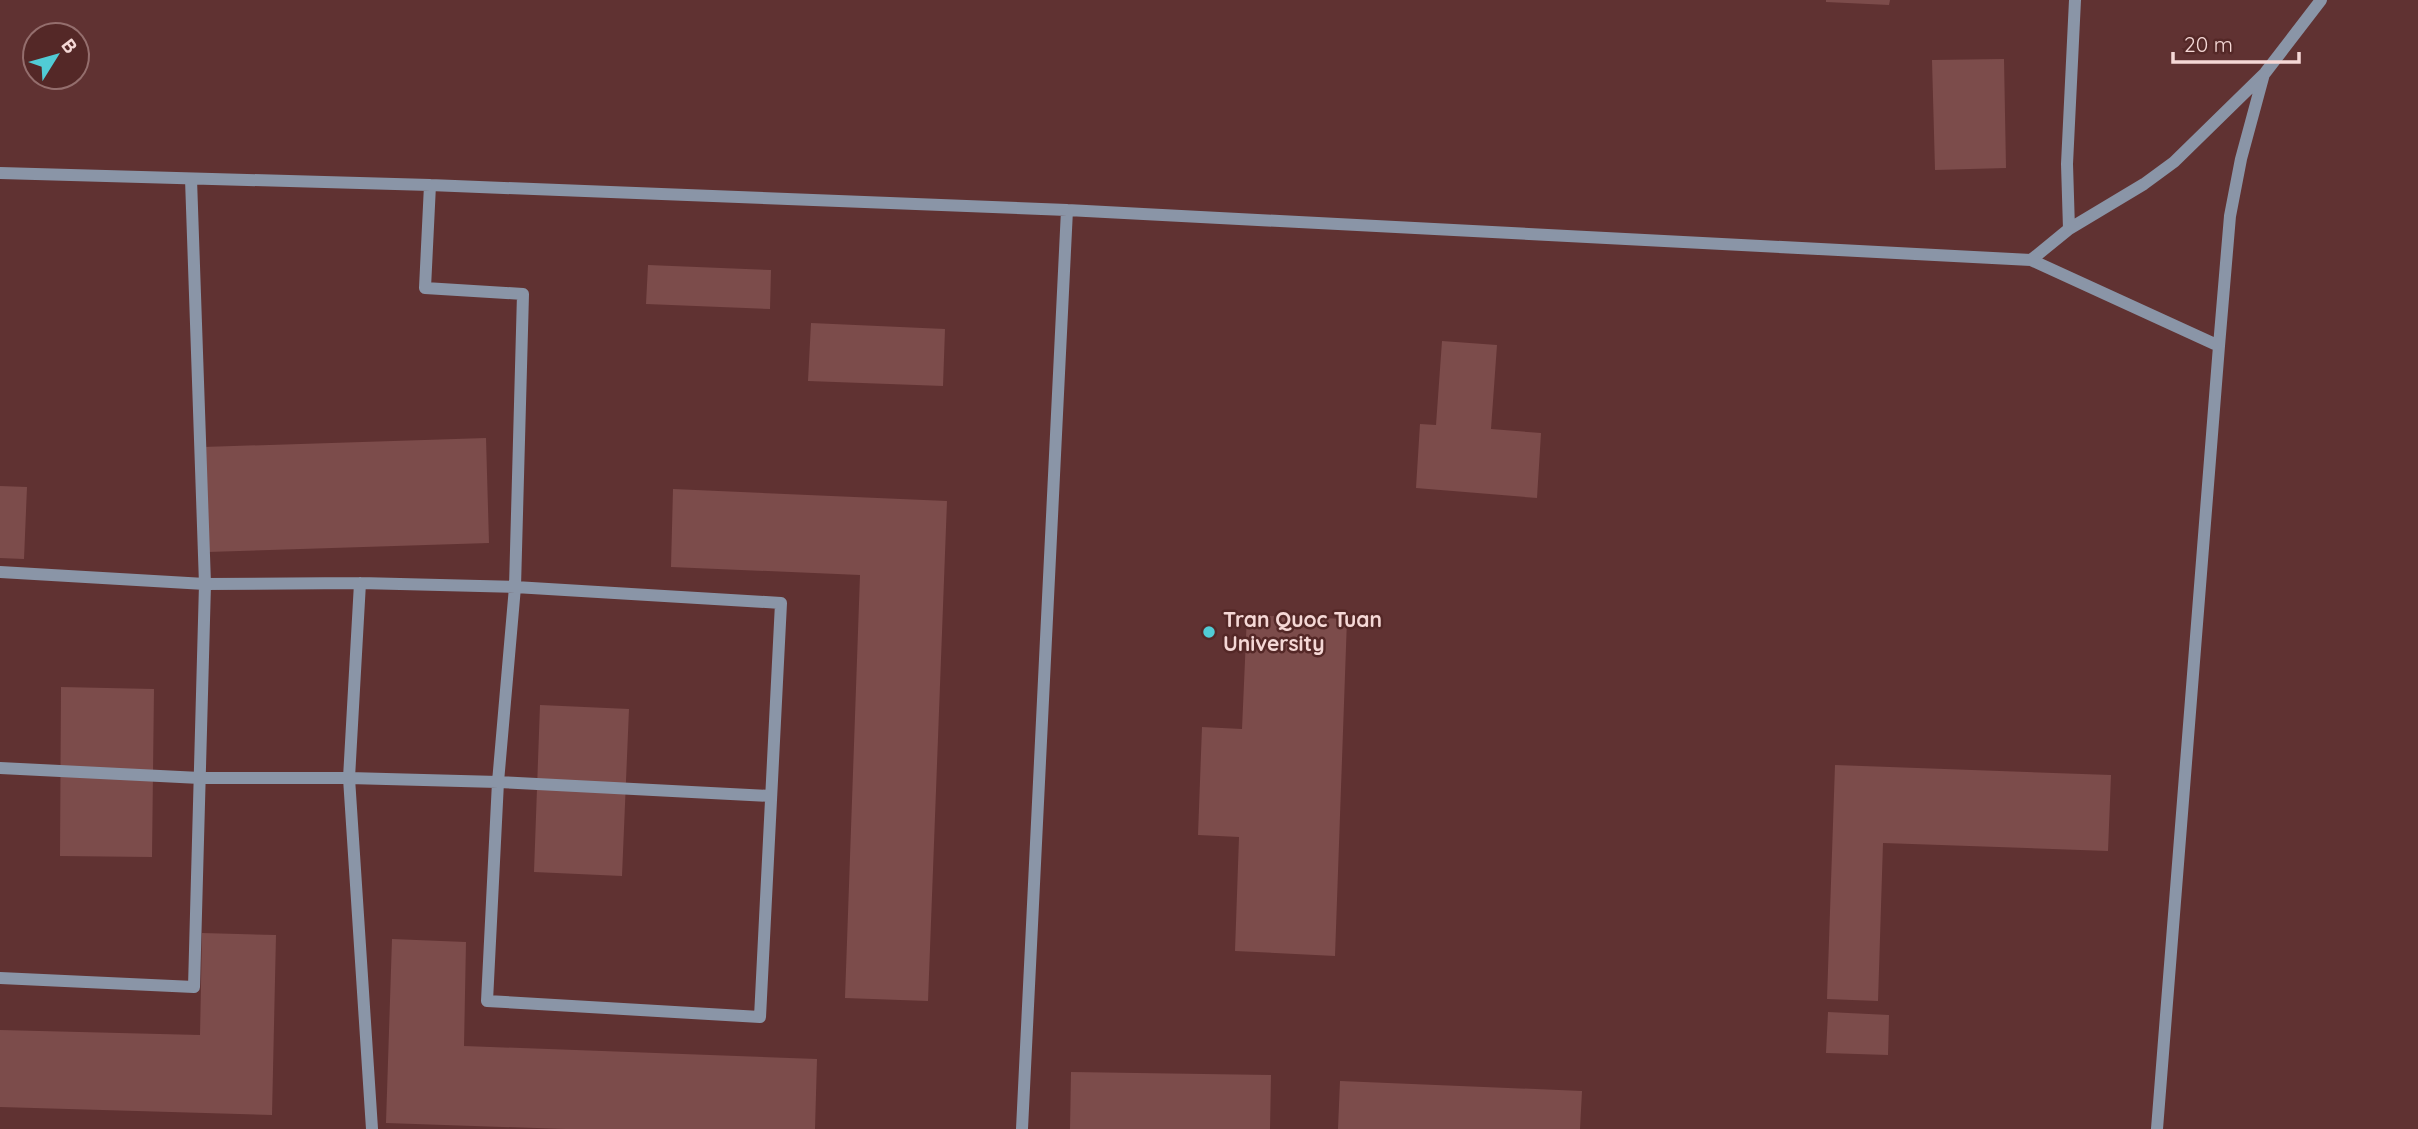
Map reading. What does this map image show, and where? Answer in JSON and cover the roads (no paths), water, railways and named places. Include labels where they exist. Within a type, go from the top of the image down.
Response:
[{"type":"lane","points":[[2069,229],[2067,164],[2075,0]]},
{"type":"lane","points":[[2031,260],[2069,229],[2144,184],[2174,162],[2265,73],[2321,0]]},
{"type":"lane","points":[[2157,1129],[2230,216],[2241,159],[2265,73]]},
{"type":"lane","points":[[0,173],[430,185],[1067,210],[2031,260],[2219,346]]},
{"type":"lane","points":[[0,978],[194,986],[205,583],[191,179]]},
{"type":"lane","points":[[0,572],[205,583],[515,587],[781,603],[760,1017],[487,1002],[498,782],[515,587],[523,294],[425,288],[430,185]]},
{"type":"lane","points":[[1022,1129],[1067,210]]},
{"type":"lane","points":[[360,583],[349,778],[372,1129]]},
{"type":"lane","points":[[0,768],[200,778],[498,782],[771,796]]},
{"type":"place","name":"Tran Quoc Tuan University","points":[[1209,632]]}]
